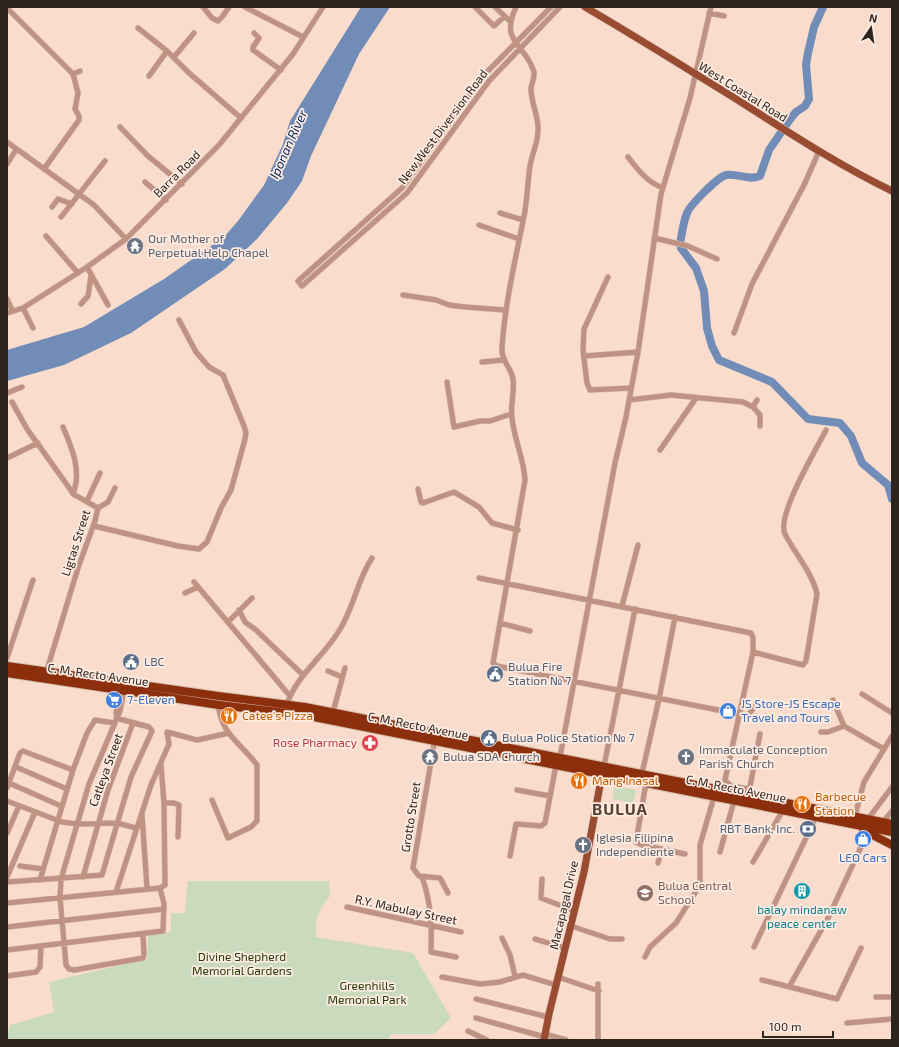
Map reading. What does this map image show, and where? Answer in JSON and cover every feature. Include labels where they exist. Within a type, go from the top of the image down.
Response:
[{"type":"highway","name":"C. M. Recto Avenue","points":[[7,666],[122,691],[218,701],[288,700],[435,737],[556,765],[642,773],[710,787],[749,792],[892,824]]},
{"type":"highway","name":"C. M. Recto Avenue","points":[[7,674],[45,675],[218,701],[560,757],[646,783],[855,826],[892,832]]},
{"type":"highway","points":[[710,787],[711,796]]},
{"type":"highway","points":[[855,826],[892,845]]},
{"type":"main road","name":"West Coastal Road","points":[[585,7],[788,133],[859,175],[892,191]]},
{"type":"main road","name":"Macapagal Drive","points":[[545,1037],[548,1017],[588,854],[603,770]]},
{"type":"street","points":[[203,7],[212,18],[218,21],[229,7]]},
{"type":"street","points":[[245,7],[303,37]]},
{"type":"street","name":"Barra Road","points":[[9,312],[23,308],[87,268],[126,239],[219,146],[240,118],[281,70],[323,7]]},
{"type":"street","points":[[475,7],[494,26],[504,17]]},
{"type":"street","points":[[495,7],[511,22]]},
{"type":"street","points":[[516,7],[511,22],[512,36],[515,44],[530,63],[534,72],[535,78],[531,92],[538,125],[537,141],[530,164],[523,220],[505,310],[501,351],[503,360],[513,378],[512,414],[524,468],[525,480],[518,530],[493,663],[495,665],[574,682],[620,689],[659,699],[738,714],[748,715],[757,704]]},
{"type":"street","name":"New West Diversion Road","points":[[551,7],[484,75],[402,188],[298,281],[302,286],[407,193],[489,81],[560,7]]},
{"type":"street","points":[[7,8],[73,74],[78,93],[75,111],[80,117],[44,170]]},
{"type":"street","points":[[560,757],[615,463],[638,352],[647,300],[654,238],[662,188],[696,76],[710,10],[724,16]]},
{"type":"street","points":[[138,28],[174,57],[189,73],[240,118]]},
{"type":"street","points":[[174,57],[194,33]]},
{"type":"street","points":[[254,34],[259,38],[253,50],[281,70]]},
{"type":"street","points":[[149,76],[167,51]]},
{"type":"street","points":[[73,74],[80,71]]},
{"type":"street","points":[[120,127],[148,156],[182,184]]},
{"type":"street","points":[[7,142],[44,170],[80,194],[99,210],[126,239]]},
{"type":"street","points":[[7,164],[16,150]]},
{"type":"street","points":[[734,333],[752,284],[805,183],[819,151]]},
{"type":"street","points":[[628,157],[639,172],[654,185],[662,188]]},
{"type":"street","points":[[61,217],[105,161]]},
{"type":"street","points":[[145,182],[166,200]]},
{"type":"street","points":[[52,207],[58,199],[72,204]]},
{"type":"street","points":[[500,213],[523,220]]},
{"type":"street","points":[[479,225],[519,238]]},
{"type":"street","points":[[46,236],[78,273]]},
{"type":"street","points":[[654,238],[688,246],[717,259]]},
{"type":"street","points":[[87,268],[108,305]]},
{"type":"street","points":[[80,304],[88,296],[91,276]]},
{"type":"street","points":[[608,277],[584,329],[582,343],[586,375],[590,390],[631,388]]},
{"type":"street","points":[[403,295],[436,300],[457,306],[505,310]]},
{"type":"street","points":[[7,300],[9,312]]},
{"type":"street","points":[[23,308],[33,328]]},
{"type":"street","points":[[94,526],[178,546],[199,549],[207,542],[221,508],[231,490],[245,439],[246,433],[244,426],[224,375],[209,367],[196,352],[179,320]]},
{"type":"street","points":[[584,356],[638,352]]},
{"type":"street","points":[[482,362],[503,360]]},
{"type":"street","points":[[447,382],[454,427],[480,421],[490,421],[512,414]]},
{"type":"street","points":[[7,392],[22,387]]},
{"type":"street","points":[[629,400],[671,396],[743,402],[753,407],[760,415],[760,426]]},
{"type":"street","points":[[660,450],[696,398]]},
{"type":"street","points":[[753,407],[757,400]]},
{"type":"street","name":"Ligtas Street","points":[[12,402],[73,494],[98,508],[94,526],[45,675]]},
{"type":"street","points":[[63,427],[72,447],[77,471],[73,494]]},
{"type":"street","points":[[753,652],[803,665],[806,661],[817,594],[815,587],[786,535],[783,524],[787,508],[826,430]]},
{"type":"street","points":[[7,458],[38,443]]},
{"type":"street","points":[[87,501],[100,473]]},
{"type":"street","points":[[98,508],[108,502],[115,488]]},
{"type":"street","points":[[418,489],[421,502],[423,503],[454,492],[480,507],[492,523],[518,530]]},
{"type":"street","points":[[622,606],[638,544]]},
{"type":"street","points":[[194,582],[228,622],[288,700],[303,674],[340,631],[356,597],[360,580],[372,558]]},
{"type":"street","points":[[479,578],[751,633],[753,638],[753,652],[738,714],[725,780],[731,786],[749,792]]},
{"type":"street","points":[[7,658],[33,580]]},
{"type":"street","points":[[185,593],[198,587]]},
{"type":"street","points":[[228,622],[252,598]]},
{"type":"street","name":"Macapagal Drive","points":[[603,770],[635,609]]},
{"type":"street","points":[[239,610],[245,622],[303,674]]},
{"type":"street","points":[[642,773],[659,699],[675,617]]},
{"type":"street","points":[[500,623],[530,631]]},
{"type":"street","points":[[333,712],[345,668]]},
{"type":"street","points":[[328,672],[342,677]]},
{"type":"street","points":[[122,691],[115,720],[89,784],[61,879],[60,898],[66,965],[69,969],[74,970],[143,958],[143,935]]},
{"type":"street","points":[[862,694],[892,713]]},
{"type":"street","points":[[833,700],[844,726],[884,749]]},
{"type":"street","points":[[212,800],[228,838],[251,827],[257,822],[257,765],[229,733],[221,720],[218,701]]},
{"type":"street","points":[[7,882],[61,879],[102,875],[132,776],[152,731],[151,728],[115,720],[94,721],[87,733],[73,770],[40,880]]},
{"type":"street","name":"Catleya Street","points":[[83,877],[98,823],[133,723]]},
{"type":"street","points":[[821,732],[832,731],[844,726]]},
{"type":"street","points":[[116,892],[153,780],[169,744],[167,732],[197,740],[229,733]]},
{"type":"street","points":[[746,803],[760,734]]},
{"type":"street","points":[[855,816],[864,782],[892,736]]},
{"type":"street","name":"Grotto Street","points":[[422,877],[414,871],[414,864],[435,737]]},
{"type":"street","points":[[7,788],[20,753],[23,751],[73,770]]},
{"type":"street","points":[[7,903],[147,888],[160,888],[166,883],[164,802],[160,765]]},
{"type":"street","points":[[510,856],[516,824],[544,825],[556,765]]},
{"type":"street","points":[[16,767],[67,788]]},
{"type":"street","points":[[9,782],[61,806]]},
{"type":"street","points":[[646,783],[636,842],[661,850],[685,854]]},
{"type":"street","points":[[868,819],[892,787]]},
{"type":"street","points":[[517,790],[550,796]]},
{"type":"street","points":[[645,957],[650,947],[676,923],[700,885],[700,845],[711,796]]},
{"type":"street","points":[[7,801],[57,821],[78,824],[117,824],[136,828]]},
{"type":"street","points":[[720,852],[734,801]]},
{"type":"street","points":[[164,802],[179,805],[178,837]]},
{"type":"street","points":[[7,833],[19,806]]},
{"type":"street","points":[[753,862],[783,810]]},
{"type":"street","points":[[142,811],[147,888]]},
{"type":"street","points":[[883,822],[892,811]]},
{"type":"street","points":[[7,877],[35,812]]},
{"type":"street","points":[[754,947],[816,817]]},
{"type":"street","points":[[789,987],[828,918],[868,832]]},
{"type":"street","points":[[658,863],[661,850]]},
{"type":"street","points":[[20,866],[43,869]]},
{"type":"street","points":[[448,893],[440,878],[422,877],[428,895],[432,925],[431,952],[456,957]]},
{"type":"street","points":[[542,879],[541,898],[575,911]]},
{"type":"street","points":[[7,950],[143,935],[163,931],[164,901],[160,888]]},
{"type":"street","name":"R.Y. Mabulay Street","points":[[347,907],[461,932]]},
{"type":"street","points":[[7,927],[164,909]]},
{"type":"street","points":[[571,926],[610,939],[622,939]]},
{"type":"street","points":[[502,938],[510,955],[515,976]]},
{"type":"street","points":[[535,939],[565,948]]},
{"type":"street","points":[[7,976],[36,972],[40,967],[42,946]]},
{"type":"street","points":[[762,980],[837,999],[861,948]]},
{"type":"street","points":[[442,976],[480,984],[500,982],[515,976],[523,975],[556,984]]},
{"type":"street","points":[[558,977],[599,991]]},
{"type":"street","points":[[598,984],[598,1040]]},
{"type":"street","points":[[876,997],[892,997]]},
{"type":"street","points":[[476,999],[548,1017]]},
{"type":"street","points":[[476,1018],[545,1037],[566,1040]]},
{"type":"street","points":[[847,1023],[892,1019]]},
{"type":"street","points":[[468,1031],[487,1040]]},
{"type":"green space","points":[[615,786],[636,790],[633,803],[612,799]]},
{"type":"green space","name":"Divine Shepherd Memorial Gardens","points":[[188,881],[329,881],[330,896],[318,915],[316,937],[413,953],[451,1018],[434,1034],[391,1034],[389,1040],[7,1040],[10,1025],[54,1012],[49,982],[147,959],[148,934],[171,932],[171,913],[185,913]]},
{"type":"water","name":"Iponan River","points":[[361,7],[390,7],[359,54],[311,156],[302,181],[287,203],[257,239],[225,269],[131,333],[64,365],[7,381],[7,350],[84,327],[164,279],[224,237],[238,221],[264,185],[283,144],[290,121]]},
{"type":"waterway","points":[[823,7],[814,27],[808,53],[806,65],[809,99],[805,106],[796,112],[791,118],[769,150],[760,176],[752,178],[726,175],[711,186],[699,198],[687,213],[680,243],[681,248],[696,268],[704,291],[707,328],[712,346],[719,360],[772,382],[808,419],[840,423],[851,436],[862,463],[888,485],[892,499]]},
{"type":"place","name":"Our Mother of Perpetual Help Chapel","points":[[135,246]]},
{"type":"place","name":"LBC","points":[[131,662]]},
{"type":"place","name":"Bulua Fire Station № 7","points":[[495,674]]},
{"type":"place","name":"7-Eleven","points":[[114,700]]},
{"type":"place","name":"JS Store-JS Escape Travel and Tours","points":[[728,711]]},
{"type":"place","name":"Catee's Pizza","points":[[229,716]]},
{"type":"place","name":"Bulua Police Station № 7","points":[[489,738]]},
{"type":"place","name":"Rose Pharmacy","points":[[370,743]]},
{"type":"place","name":"Bulua SDA Church","points":[[430,757]]},
{"type":"place","name":"Immaculate Conception Parish Church","points":[[686,757]]},
{"type":"place","name":"Mang Inasal","points":[[579,781]]},
{"type":"place","name":"Barbecue Station","points":[[802,804]]},
{"type":"place","name":"RBT Bank, Inc.","points":[[808,829]]},
{"type":"place","name":"LEO Cars","points":[[863,839]]},
{"type":"place","name":"Iglesia Filipina Independiente","points":[[583,845]]},
{"type":"place","name":"balay mindanaw peace center","points":[[802,891]]},
{"type":"place","name":"Bulua Central School","points":[[645,893]]},
{"type":"district","name":"BULUA","points":[[620,809]]},
{"type":"park label","name":"Greenhills Memorial Park","points":[[367,993]]}]
